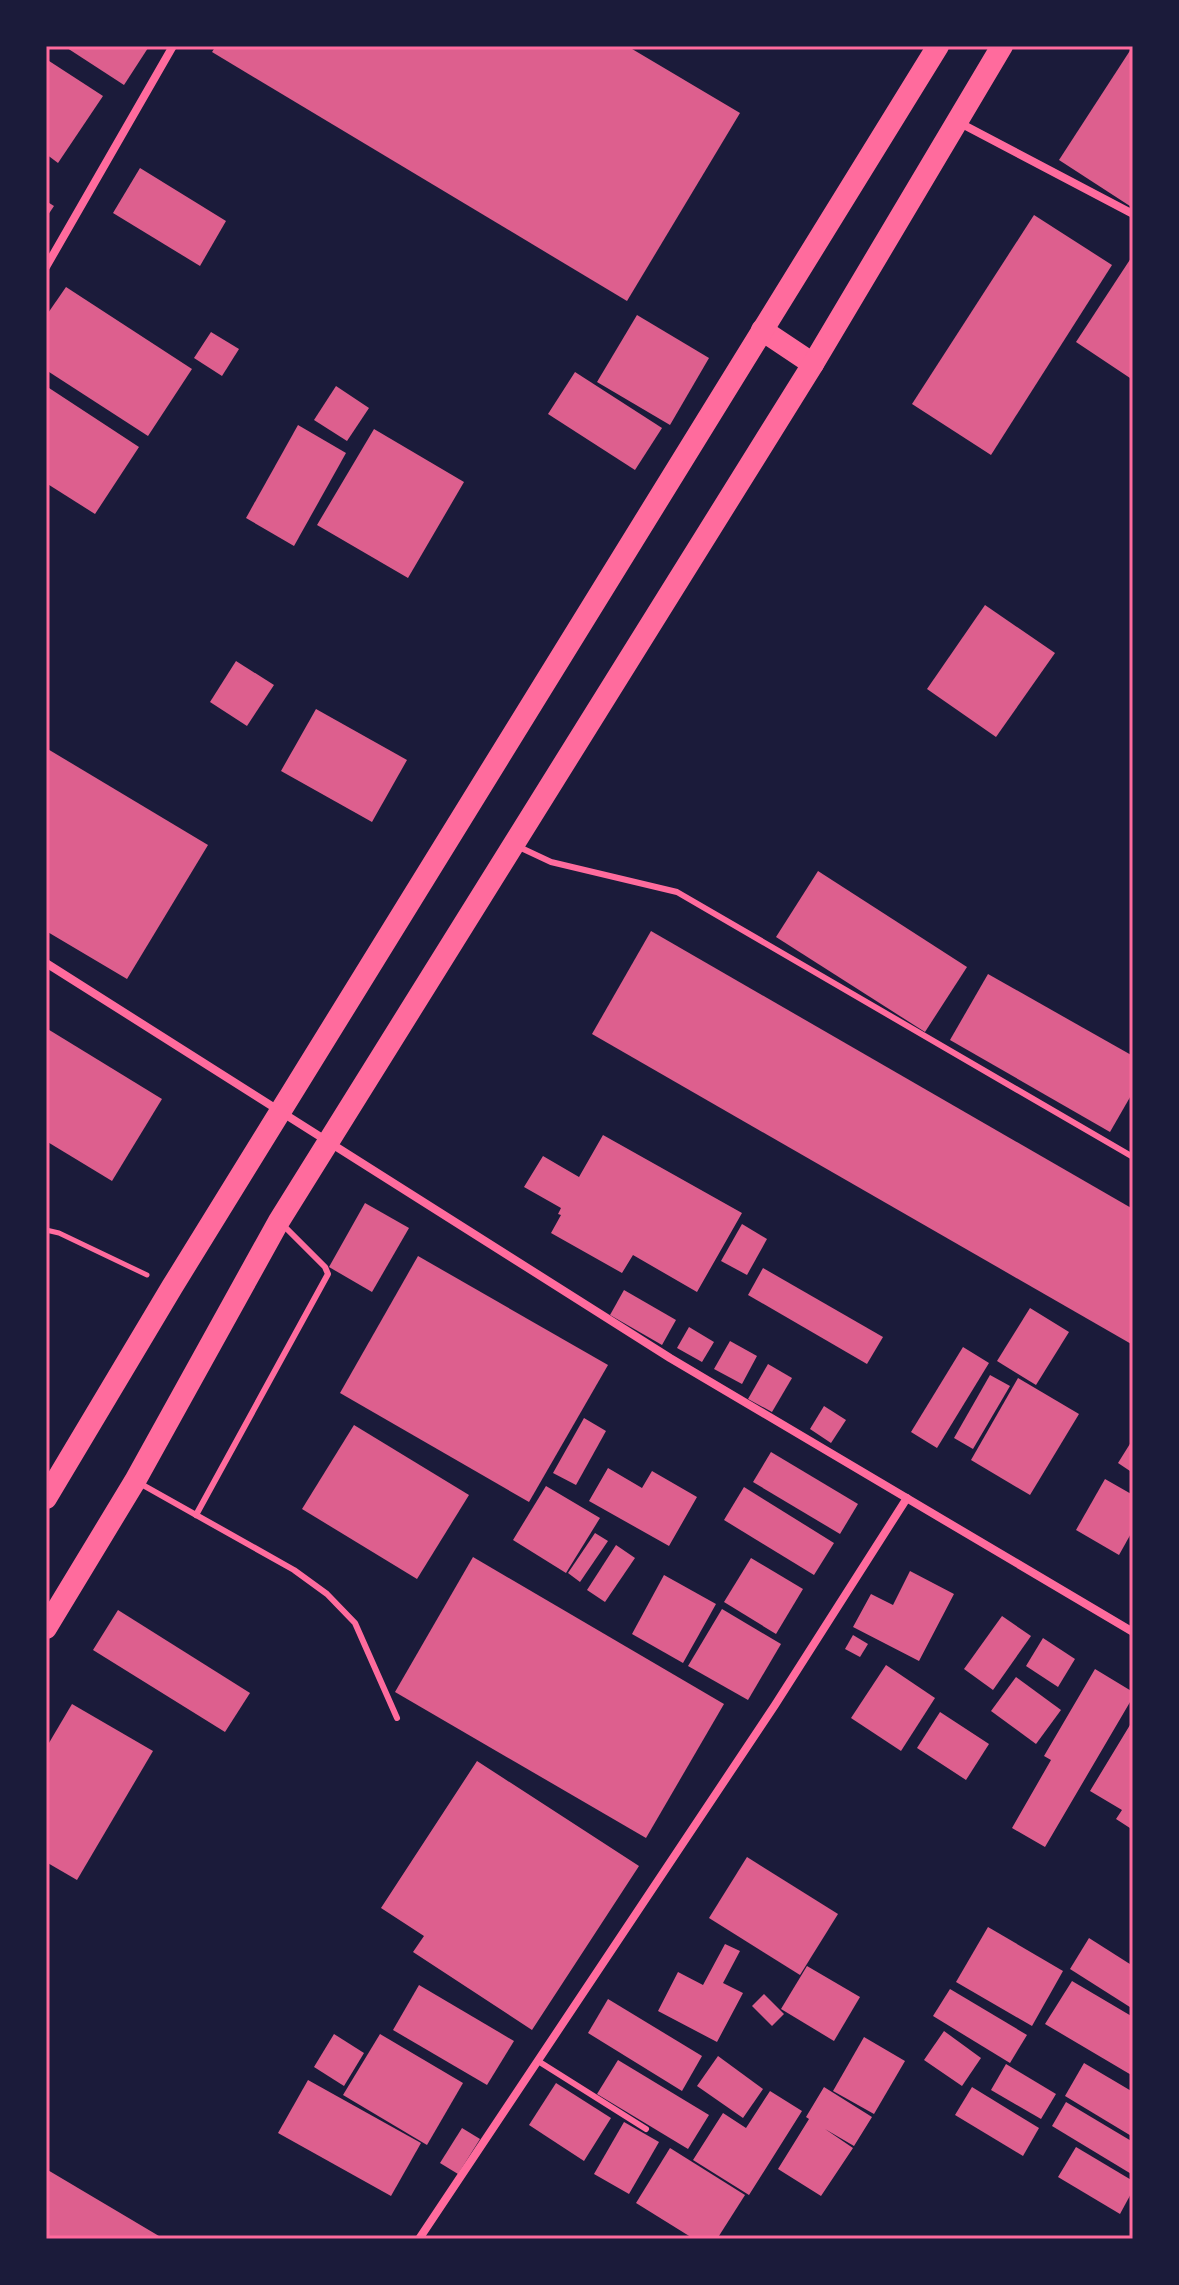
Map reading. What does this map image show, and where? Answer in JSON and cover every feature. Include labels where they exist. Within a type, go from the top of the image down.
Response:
[{"type":"highway","points":[[46,1498],[280,1110],[938,46]]},
{"type":"highway","points":[[46,1628],[135,1481],[279,1221],[813,364],[1002,46]]},
{"type":"highway","points":[[762,330],[813,364]]},
{"type":"street","points":[[46,267],[173,46]]},
{"type":"street","points":[[956,121],[1133,214]]},
{"type":"street","points":[[46,963],[670,1358],[1133,1632]]},
{"type":"street","points":[[419,2239],[775,1705],[907,1498]]},
{"type":"lane","points":[[515,845],[551,862],[677,892],[1133,1157]]},
{"type":"lane","points":[[196,1515],[328,1274],[325,1267],[279,1221]]},
{"type":"lane","points":[[135,1481],[294,1570],[327,1594],[355,1623],[397,1718]]},
{"type":"lane","points":[[538,2061],[646,2129]]},
{"type":"path","points":[[46,1230],[59,1233],[146,1274]]},
{"type":"building","points":[[64,46],[145,46],[148,48],[124,85]]},
{"type":"building","points":[[216,46],[627,46],[740,113],[627,301],[212,52]]},
{"type":"building","points":[[1133,46],[1133,208],[1059,160]]},
{"type":"building","points":[[46,59],[103,96],[58,163],[46,154]]},
{"type":"building","points":[[140,168],[226,221],[200,266],[113,213]]},
{"type":"building","points":[[46,201],[54,206],[46,218]]},
{"type":"building","points":[[1034,215],[1112,265],[991,455],[912,404]]},
{"type":"building","points":[[1133,255],[1133,380],[1076,342]]},
{"type":"building","points":[[66,287],[192,369],[148,436],[46,370],[46,316]]},
{"type":"building","points":[[637,315],[709,358],[670,425],[597,382]]},
{"type":"building","points":[[211,332],[239,349],[222,376],[194,358]]},
{"type":"building","points":[[575,372],[662,428],[635,470],[548,414]]},
{"type":"building","points":[[46,386],[139,447],[95,514],[46,483]]},
{"type":"building","points":[[336,386],[369,408],[347,441],[314,420]]},
{"type":"building","points":[[298,425],[346,453],[294,546],[246,518]]},
{"type":"building","points":[[374,429],[464,482],[408,578],[317,525]]},
{"type":"building","points":[[985,605],[1055,653],[996,737],[927,689]]},
{"type":"building","points":[[236,661],[274,685],[247,726],[210,702]]},
{"type":"building","points":[[316,709],[407,760],[372,822],[281,771]]},
{"type":"building","points":[[46,748],[208,845],[127,979],[46,931]]},
{"type":"building","points":[[818,871],[967,967],[925,1032],[776,937]]},
{"type":"building","points":[[651,931],[1133,1209],[1133,1345],[592,1034]]},
{"type":"building","points":[[988,974],[1133,1056],[1133,1092],[1110,1132],[950,1040]]},
{"type":"building","points":[[46,1028],[162,1099],[112,1181],[46,1141]]},
{"type":"building","points":[[603,1135],[742,1213],[697,1292],[633,1255],[622,1273],[551,1233],[561,1215],[558,1214],[561,1208],[524,1187],[543,1156],[579,1177]]},
{"type":"building","points":[[365,1203],[409,1228],[372,1292],[329,1267]]},
{"type":"building","points":[[742,1224],[767,1239],[747,1275],[721,1261]]},
{"type":"building","points":[[418,1256],[608,1365],[529,1502],[340,1393]]},
{"type":"building","points":[[763,1268],[883,1337],[867,1364],[748,1295]]},
{"type":"building","points":[[624,1290],[676,1320],[662,1345],[610,1315]]},
{"type":"building","points":[[1030,1308],[1069,1332],[1036,1385],[997,1361]]},
{"type":"building","points":[[689,1327],[714,1342],[702,1362],[677,1348]]},
{"type":"building","points":[[730,1341],[757,1356],[742,1384],[714,1369]]},
{"type":"building","points":[[963,1347],[989,1363],[937,1448],[911,1432]]},
{"type":"building","points":[[768,1364],[792,1378],[772,1412],[748,1399]]},
{"type":"building","points":[[990,1375],[1010,1386],[973,1449],[954,1438]]},
{"type":"building","points":[[1018,1378],[1079,1414],[1030,1495],[971,1460]]},
{"type":"building","points":[[824,1406],[846,1420],[831,1443],[810,1429]]},
{"type":"building","points":[[584,1418],[606,1431],[576,1485],[553,1473]]},
{"type":"building","points":[[354,1425],[469,1495],[417,1579],[302,1509]]},
{"type":"building","points":[[1133,1439],[1133,1473],[1118,1463]]},
{"type":"building","points":[[771,1452],[858,1504],[840,1534],[753,1482]]},
{"type":"building","points":[[608,1468],[642,1488],[652,1471],[697,1497],[669,1546],[589,1501]]},
{"type":"building","points":[[1105,1479],[1133,1495],[1133,1530],[1119,1555],[1076,1530]]},
{"type":"building","points":[[546,1486],[600,1518],[566,1573],[513,1540]]},
{"type":"building","points":[[744,1487],[834,1543],[814,1575],[724,1520]]},
{"type":"building","points":[[595,1533],[608,1541],[580,1582],[568,1573]]},
{"type":"building","points":[[616,1545],[635,1558],[605,1602],[587,1590]]},
{"type":"building","points":[[473,1557],[724,1704],[646,1838],[395,1692]]},
{"type":"building","points":[[751,1558],[803,1589],[776,1634],[724,1602]]},
{"type":"building","points":[[910,1571],[954,1594],[919,1661],[853,1627],[871,1594],[893,1605]]},
{"type":"building","points":[[664,1575],[716,1604],[683,1663],[632,1634]]},
{"type":"building","points":[[722,1609],[781,1644],[748,1700],[688,1666]]},
{"type":"building","points":[[118,1610],[250,1693],[225,1732],[93,1650]]},
{"type":"building","points":[[1002,1616],[1031,1636],[993,1690],[964,1669]]},
{"type":"building","points":[[853,1635],[868,1644],[860,1657],[845,1649]]},
{"type":"building","points":[[1043,1638],[1075,1659],[1058,1687],[1026,1666]]},
{"type":"building","points":[[886,1665],[935,1698],[901,1751],[851,1718]]},
{"type":"building","points":[[1095,1669],[1133,1692],[1133,1697],[1045,1847],[1012,1828],[1051,1760],[1044,1756]]},
{"type":"building","points":[[1016,1677],[1061,1710],[1036,1744],[991,1711]]},
{"type":"building","points":[[72,1704],[153,1751],[77,1880],[46,1862],[46,1748]]},
{"type":"building","points":[[940,1712],[989,1744],[966,1780],[917,1748]]},
{"type":"building","points":[[1133,1720],[1133,1830],[1116,1819],[1122,1810],[1090,1791]]},
{"type":"building","points":[[477,1761],[639,1866],[532,2030],[413,1952],[424,1936],[381,1908]]},
{"type":"building","points":[[747,1857],[838,1914],[800,1975],[709,1918]]},
{"type":"building","points":[[988,1927],[1063,1971],[1032,2026],[956,1982]]},
{"type":"building","points":[[1089,1938],[1133,1966],[1133,2009],[1070,1969]]},
{"type":"building","points":[[725,1944],[740,1951],[723,1983],[743,1993],[717,2042],[658,2011],[678,1972],[703,1985]]},
{"type":"building","points":[[807,1966],[860,1997],[834,2041],[781,2009]]},
{"type":"building","points":[[1072,1981],[1133,2017],[1133,2076],[1045,2024]]},
{"type":"building","points":[[419,1985],[514,2041],[487,2085],[393,2030]]},
{"type":"building","points":[[950,1989],[1027,2035],[1010,2063],[933,2016]]},
{"type":"building","points":[[764,1994],[784,2014],[772,2026],[752,2006]]},
{"type":"building","points":[[608,1999],[702,2056],[682,2091],[588,2033]]},
{"type":"building","points":[[944,2031],[981,2058],[962,2086],[924,2060]]},
{"type":"building","points":[[334,2034],[364,2053],[344,2086],[314,2067]]},
{"type":"building","points":[[380,2034],[463,2083],[427,2145],[343,2095]]},
{"type":"building","points":[[864,2037],[905,2061],[874,2114],[833,2091]]},
{"type":"building","points":[[718,2056],[763,2089],[743,2118],[697,2086]]},
{"type":"building","points":[[618,2060],[709,2115],[688,2149],[597,2094]]},
{"type":"building","points":[[1084,2063],[1133,2092],[1133,2137],[1065,2096]]},
{"type":"building","points":[[1006,2064],[1056,2094],[1041,2119],[991,2090]]},
{"type":"building","points":[[308,2080],[421,2143],[391,2196],[278,2133]]},
{"type":"building","points":[[556,2083],[611,2118],[584,2161],[529,2125]]},
{"type":"building","points":[[824,2087],[872,2117],[854,2146],[825,2129],[853,2148],[821,2196],[778,2169],[809,2119],[806,2117]]},
{"type":"building","points":[[972,2087],[1039,2128],[1023,2156],[955,2115]]},
{"type":"building","points":[[770,2091],[802,2111],[749,2195],[693,2160],[723,2113],[746,2128]]},
{"type":"building","points":[[1066,2102],[1133,2142],[1133,2175],[1052,2126]]},
{"type":"building","points":[[624,2122],[659,2142],[629,2194],[594,2174]]},
{"type":"building","points":[[462,2128],[480,2139],[458,2174],[440,2163]]},
{"type":"building","points":[[1076,2147],[1133,2181],[1133,2190],[1120,2214],[1058,2177]]},
{"type":"building","points":[[670,2148],[745,2195],[717,2239],[694,2239],[636,2203]]},
{"type":"building","points":[[46,2169],[164,2239],[46,2239]]}]
